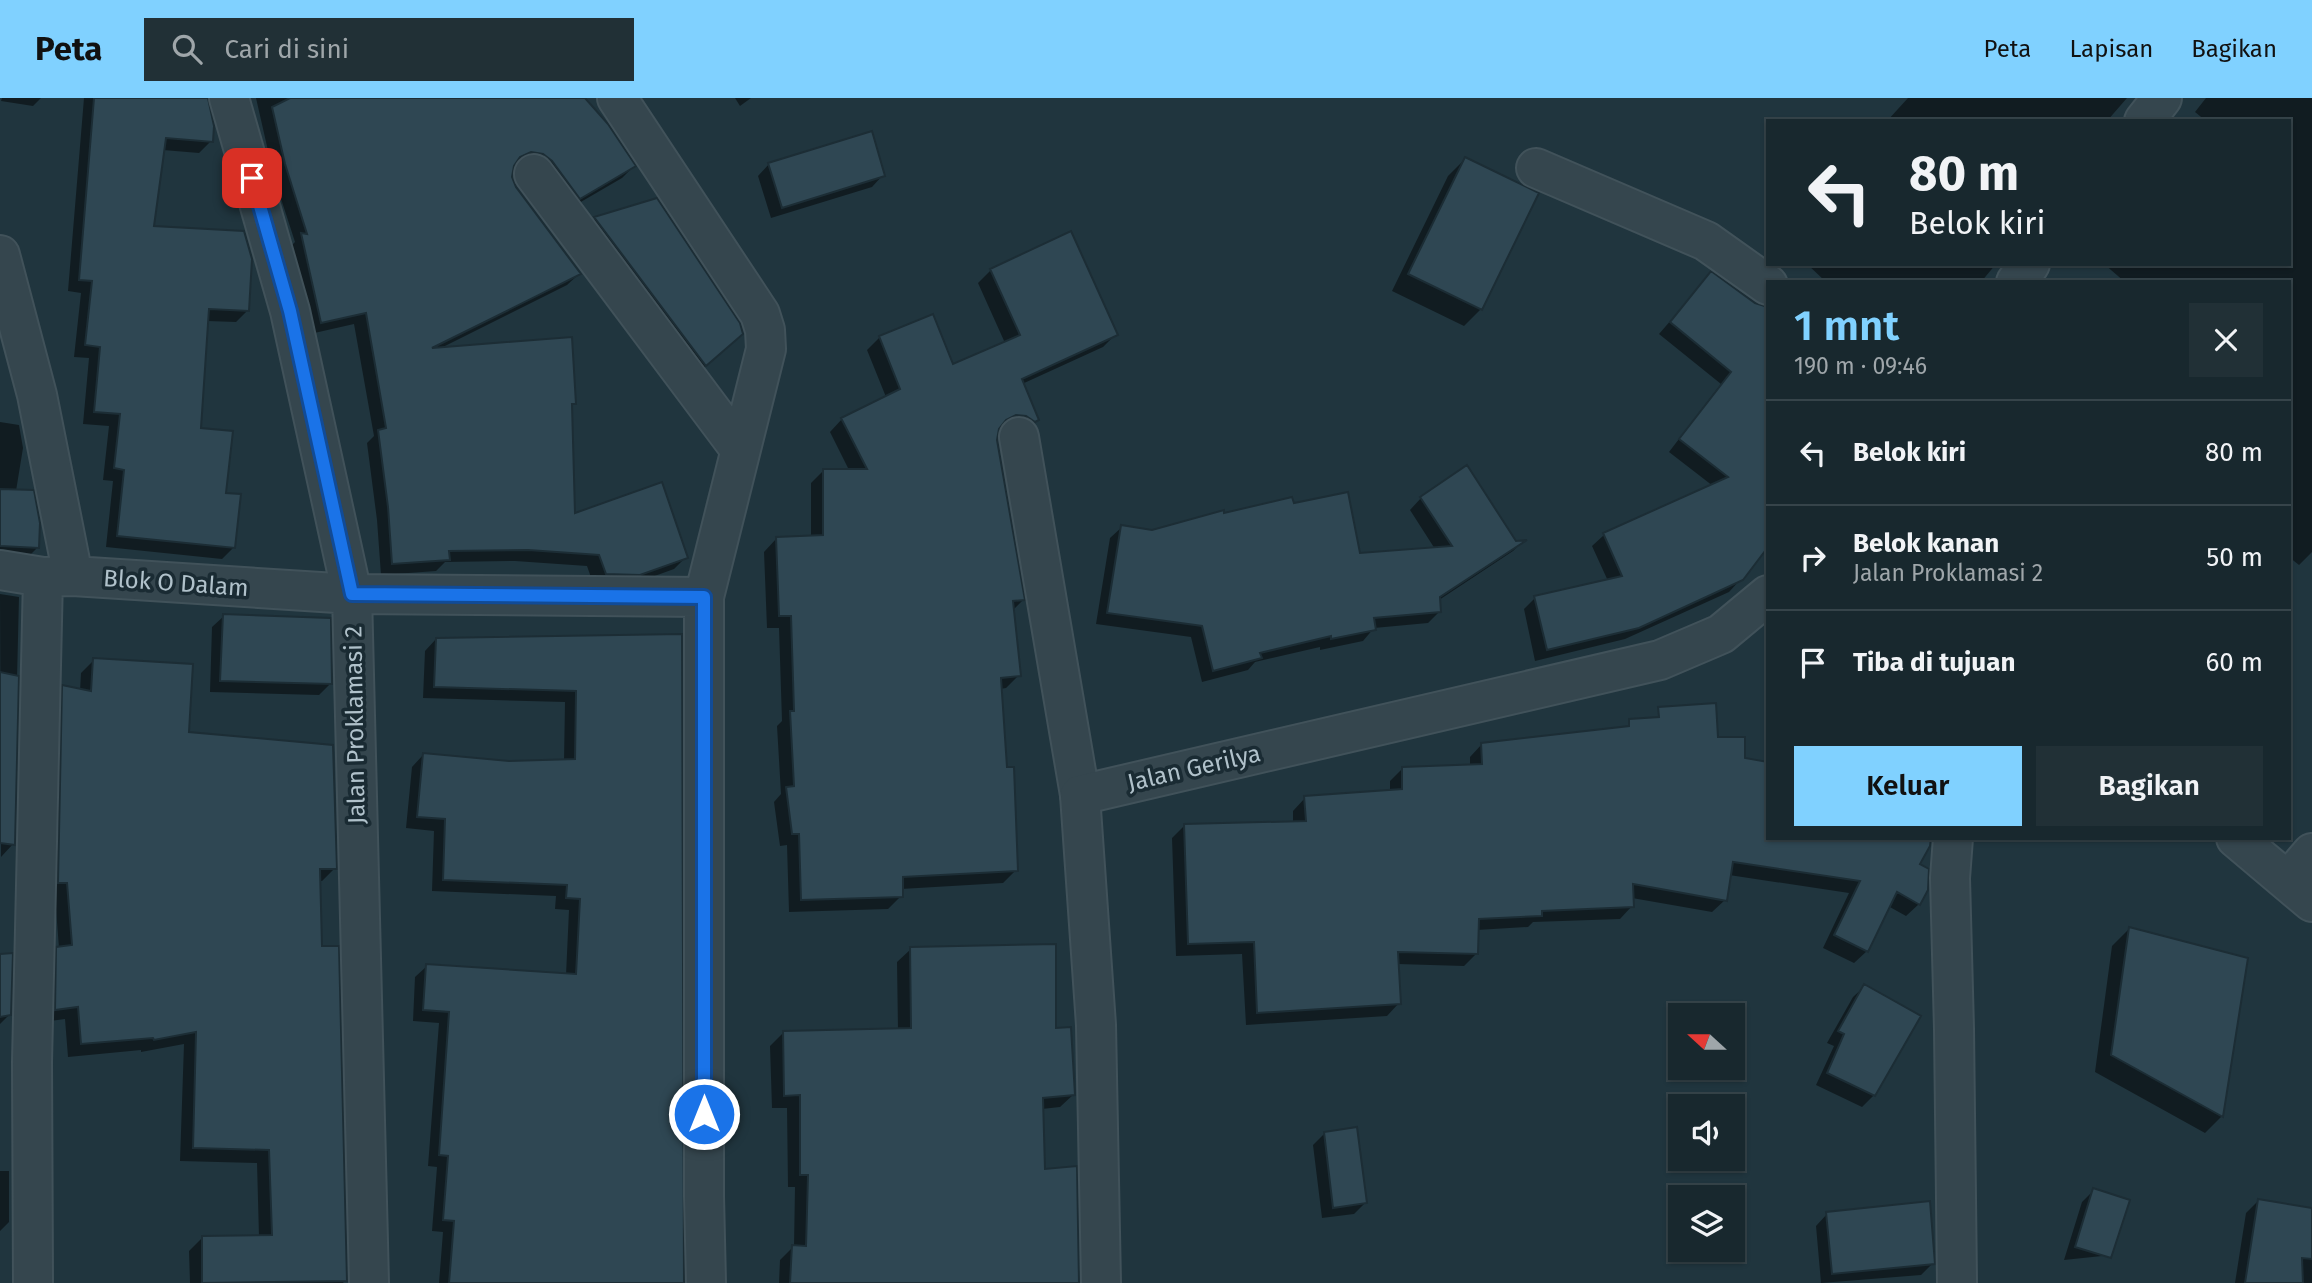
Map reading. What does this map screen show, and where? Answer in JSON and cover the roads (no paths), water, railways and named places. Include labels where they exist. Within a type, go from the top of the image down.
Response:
[{"type":"street","name":"Jalan Proklamasi 2","points":[[229,98],[290,311],[352,594],[369,1283]]},
{"type":"street","points":[[617,98],[760,314],[765,330],[766,349],[704,597],[706,1283]]},
{"type":"street","points":[[2146,119],[2162,98]]},
{"type":"street","points":[[1536,168],[1706,241],[1766,284]]},
{"type":"street","points":[[534,174],[740,449]]},
{"type":"street","points":[[0,255],[37,395],[58,576],[32,1062],[33,1283]]},
{"type":"street","points":[[2018,280],[2028,266]]},
{"type":"street","points":[[1019,438],[1080,795],[1096,1025],[1101,1283]]},
{"type":"street","name":"Blok O Dalam","points":[[0,570],[352,594],[704,597]]},
{"type":"street","name":"Jalan Gerilya","points":[[1080,795],[1660,660],[1721,634],[1766,598]]},
{"type":"street","points":[[1953,840],[1950,878],[1957,1283]]},
{"type":"street","points":[[2239,840],[2304,879]]}]
